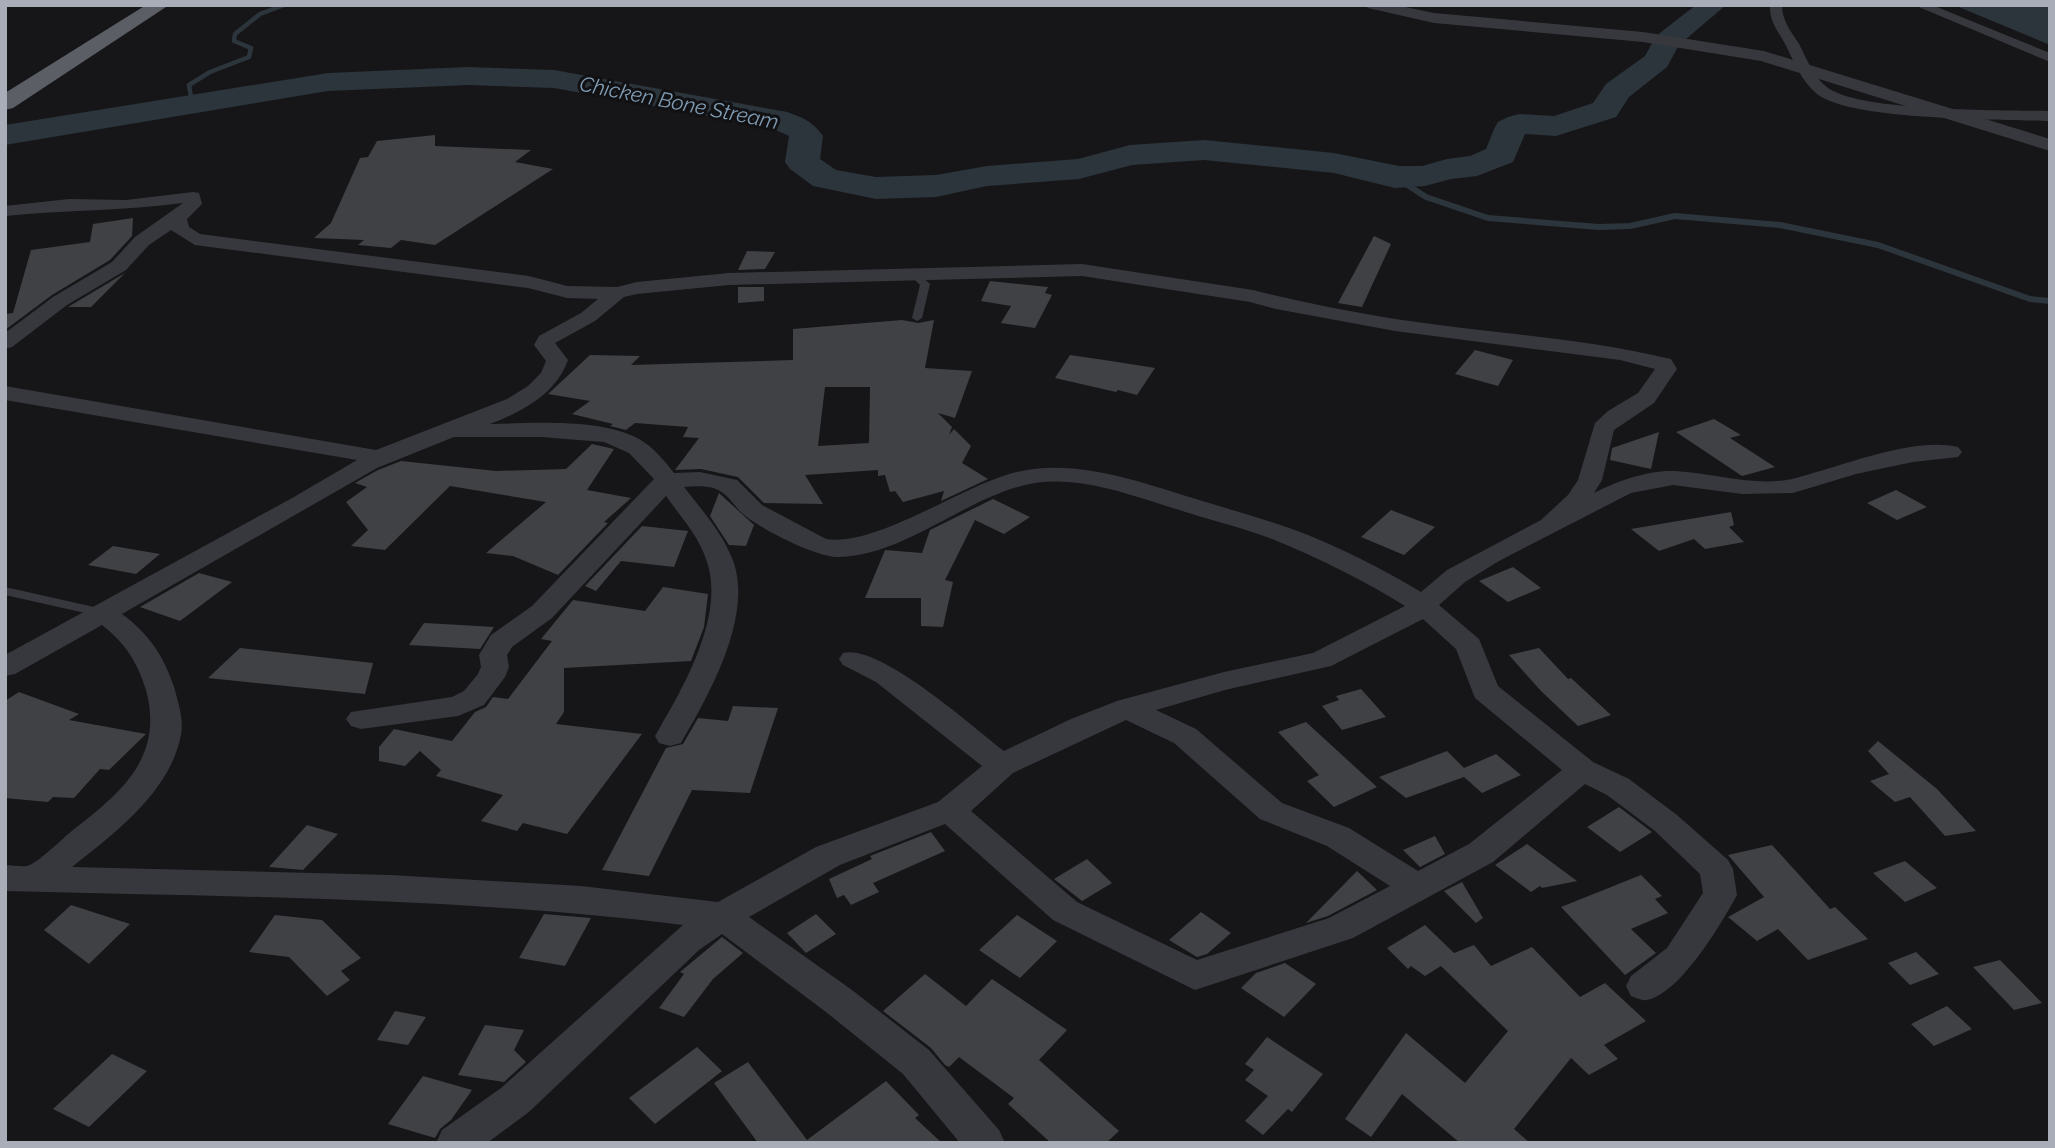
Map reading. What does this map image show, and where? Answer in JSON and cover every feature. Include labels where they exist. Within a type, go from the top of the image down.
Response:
[{"type":"highway","points":[[5,103],[160,5]]},
{"type":"street","points":[[1373,5],[1395,11],[1703,45],[1802,66],[2050,145]]},
{"type":"street","points":[[1395,11],[1412,5]]},
{"type":"street","points":[[1776,5],[1776,16],[1802,66]]},
{"type":"street","points":[[1920,5],[2050,58]]},
{"type":"street","points":[[1943,111],[2050,116]]},
{"type":"street","points":[[5,211],[89,203],[126,205],[193,197],[193,204],[178,218],[142,242],[119,266],[60,301],[5,343]]},
{"type":"street","points":[[178,218],[180,230],[195,239],[529,282],[568,292],[617,293],[637,288],[729,279],[1098,271],[1253,296],[1276,303],[1395,325],[1620,354],[1663,364],[1666,369],[1646,398],[1616,416],[1603,428],[1590,480],[1577,500],[1552,522]]},
{"type":"street","points":[[5,667],[316,496],[376,458],[448,433],[519,400],[549,379],[556,369],[556,360],[544,345],[546,340],[588,317],[617,293]]},
{"type":"street","points":[[5,393],[361,453],[376,458]]},
{"type":"street","points":[[448,433],[592,434],[621,439],[645,455],[699,523],[722,565],[726,590],[712,653],[699,687],[670,736]]},
{"type":"street","points":[[456,1143],[515,1100],[687,940],[722,916],[828,856],[949,810],[970,795],[1002,765],[1127,708],[1224,681],[1321,660],[1424,606],[1456,576],[1552,522],[1624,487],[1673,478],[1771,488],[1793,485],[1851,467],[1913,455],[1950,452]]},
{"type":"street","points":[[360,719],[458,706],[474,698],[491,677],[495,667],[493,655],[501,641],[542,612],[667,480],[700,479],[728,485],[752,510],[819,546],[837,549],[859,547],[887,537],[985,490],[1018,479],[1050,474],[1110,481],[1285,535],[1382,580],[1424,606],[1469,645],[1485,691],[1583,770],[1618,788],[1656,816],[1717,869],[1720,895],[1679,958],[1644,986]]},
{"type":"street","points":[[20,879],[126,801],[146,778],[159,757],[166,736],[167,716],[153,662],[140,643],[103,613]]},
{"type":"street","points":[[853,659],[886,676],[1002,765]]},
{"type":"street","points":[[1127,708],[1185,736],[1271,811],[1338,837],[1417,887]]},
{"type":"street","points":[[949,810],[1065,911],[1195,975],[1340,928],[1481,853],[1583,770]]},
{"type":"street","points":[[20,879],[404,889],[581,899],[722,916],[839,1001],[916,1062],[985,1143]]},
{"type":"lane","points":[[477,5],[513,5]]},
{"type":"lane","points":[[907,274],[916,276],[925,284],[917,318]]},
{"type":"lane","points":[[5,591],[103,613]]},
{"type":"shaded area","points":[[1954,5],[2050,5],[2050,45]]},
{"type":"building","points":[[435,135],[435,146],[531,150],[515,162],[553,169],[435,245],[401,240],[391,248],[358,245],[364,240],[314,238],[331,223],[360,158],[368,157],[377,141]]},
{"type":"building","points":[[133,218],[132,236],[110,260],[52,295],[5,330],[5,314],[13,313],[31,250],[90,242],[93,224]]},
{"type":"building","points":[[1374,236],[1391,244],[1362,307],[1338,303]]},
{"type":"building","points":[[747,251],[775,252],[765,269],[738,270]]},
{"type":"building","points":[[125,273],[91,307],[68,307]]},
{"type":"building","points":[[990,281],[1048,287],[1045,293],[1052,295],[1035,328],[1001,323],[1011,306],[981,301]]},
{"type":"building","points":[[738,287],[764,287],[764,301],[738,303]]},
{"type":"building","points":[[934,320],[925,368],[972,371],[955,418],[938,413],[952,427],[949,435],[954,429],[971,446],[962,463],[988,479],[941,501],[944,491],[903,502],[895,491],[890,492],[885,475],[878,476],[878,470],[805,475],[823,504],[764,503],[738,477],[701,469],[675,470],[699,438],[683,437],[688,427],[635,423],[626,430],[572,414],[590,401],[548,394],[590,355],[640,356],[631,365],[793,360],[793,329]],"holes":[[[825,387],[870,387],[869,443],[818,446]]]},
{"type":"building","points":[[1475,350],[1513,360],[1498,386],[1455,374]]},
{"type":"building","points":[[1070,355],[1155,368],[1137,395],[1118,390],[1116,392],[1055,378]]},
{"type":"building","points":[[1714,419],[1741,435],[1730,438],[1775,467],[1742,476],[1676,432]]},
{"type":"building","points":[[1659,432],[1651,469],[1610,460],[1612,448]]},
{"type":"building","points":[[592,444],[614,449],[587,490],[631,498],[604,522],[608,523],[558,575],[513,556],[486,553],[546,502],[450,486],[385,550],[351,546],[368,530],[346,502],[367,487],[355,483],[378,470],[401,461],[496,471],[566,469]]},
{"type":"building","points":[[1896,490],[1927,507],[1897,520],[1867,503]]},
{"type":"building","points":[[719,493],[754,525],[746,546],[729,545],[710,516]]},
{"type":"building","points":[[993,499],[1030,517],[1004,534],[975,520],[945,580],[953,582],[943,627],[921,626],[921,598],[865,598],[885,550],[922,553],[930,530]]},
{"type":"building","points":[[1391,510],[1435,527],[1404,555],[1361,537]]},
{"type":"building","points":[[1731,512],[1734,525],[1729,527],[1744,542],[1705,549],[1694,539],[1659,551],[1631,529]]},
{"type":"building","points":[[642,526],[688,531],[674,567],[621,561],[596,591],[585,586]]},
{"type":"building","points":[[113,546],[160,554],[136,574],[88,565]]},
{"type":"building","points":[[1513,567],[1541,588],[1508,602],[1479,581]]},
{"type":"building","points":[[199,573],[232,582],[180,621],[140,607]]},
{"type":"building","points":[[663,587],[708,594],[704,627],[691,661],[564,668],[564,712],[556,724],[642,734],[567,834],[523,823],[517,831],[481,821],[503,795],[436,776],[441,770],[420,751],[405,766],[379,761],[379,747],[394,729],[452,741],[475,712],[486,707],[493,697],[508,699],[552,641],[541,639],[573,600],[645,611]]},
{"type":"building","points":[[424,623],[494,627],[480,649],[409,645]]},
{"type":"building","points":[[240,648],[373,663],[365,694],[208,678]]},
{"type":"building","points":[[1539,648],[1568,679],[1571,678],[1611,715],[1578,726],[1541,691],[1509,655]]},
{"type":"building","points":[[1361,689],[1386,717],[1342,730],[1322,706],[1339,700],[1336,696]]},
{"type":"building","points":[[19,692],[79,714],[69,720],[146,734],[109,770],[100,769],[74,798],[53,797],[48,802],[5,798],[5,701]]},
{"type":"building","points":[[733,706],[778,708],[750,793],[692,790],[649,876],[602,870],[666,748],[683,744],[698,718],[728,721]]},
{"type":"building","points":[[1306,722],[1377,787],[1334,807],[1307,781],[1319,775],[1278,732]]},
{"type":"building","points":[[1878,741],[1937,789],[1976,831],[1945,836],[1910,797],[1895,802],[1870,781],[1889,774],[1868,751]]},
{"type":"building","points":[[1447,751],[1464,768],[1496,754],[1521,775],[1482,793],[1464,777],[1406,798],[1379,777]]},
{"type":"building","points":[[1619,807],[1652,832],[1620,852],[1587,827]]},
{"type":"building","points":[[307,825],[338,834],[303,870],[269,867]]},
{"type":"building","points":[[931,832],[945,851],[873,883],[879,892],[851,905],[844,895],[837,898],[829,879],[872,859],[870,856]]},
{"type":"building","points":[[1435,836],[1445,854],[1420,867],[1403,850]]},
{"type":"building","points":[[1527,844],[1577,881],[1542,888],[1540,886],[1531,892],[1495,865]]},
{"type":"building","points":[[1772,845],[1830,909],[1835,907],[1868,939],[1808,960],[1778,929],[1757,941],[1728,917],[1764,897],[1728,855]]},
{"type":"building","points":[[1087,859],[1112,883],[1082,901],[1054,879]]},
{"type":"building","points":[[1905,861],[1937,888],[1905,902],[1873,873]]},
{"type":"building","points":[[1357,871],[1377,890],[1328,916],[1306,923]]},
{"type":"building","points":[[1641,875],[1662,896],[1655,899],[1668,913],[1631,929],[1656,953],[1625,975],[1561,907]]},
{"type":"building","points":[[1462,882],[1483,918],[1476,923],[1444,891]]},
{"type":"building","points":[[71,905],[130,924],[89,964],[44,930]]},
{"type":"building","points":[[1201,912],[1231,933],[1207,954],[1197,957],[1169,940]]},
{"type":"building","points":[[544,914],[591,918],[565,966],[519,958]]},
{"type":"building","points":[[816,914],[836,934],[806,953],[787,933]]},
{"type":"building","points":[[275,915],[322,920],[361,958],[341,971],[350,980],[327,996],[289,957],[249,952]]},
{"type":"building","points":[[1017,915],[1057,941],[1020,978],[979,950]]},
{"type":"building","points":[[1425,925],[1454,953],[1474,945],[1491,966],[1532,947],[1580,997],[1605,983],[1646,1021],[1604,1045],[1618,1059],[1589,1075],[1571,1058],[1514,1129],[1530,1143],[1460,1143],[1402,1094],[1371,1137],[1345,1119],[1406,1033],[1465,1083],[1508,1031],[1441,966],[1425,976],[1411,966],[1408,969],[1387,948]]},
{"type":"building","points":[[722,937],[743,953],[713,979],[684,1017],[659,1008],[684,974],[680,972]]},
{"type":"building","points":[[1916,952],[1939,974],[1910,985],[1888,963]]},
{"type":"building","points":[[2000,960],[2042,1003],[2014,1010],[1973,967]]},
{"type":"building","points":[[1285,963],[1316,984],[1284,1017],[1241,988],[1256,973]]},
{"type":"building","points":[[925,974],[966,1006],[992,979],[1067,1030],[1039,1060],[1119,1131],[1106,1143],[1051,1143],[1008,1104],[1014,1098],[959,1057],[949,1067],[945,1065],[931,1048],[883,1011]]},
{"type":"building","points":[[1947,1006],[1972,1029],[1934,1046],[1911,1024]]},
{"type":"building","points":[[395,1011],[426,1017],[408,1045],[377,1040]]},
{"type":"building","points":[[485,1025],[524,1030],[514,1050],[526,1062],[504,1082],[458,1075]]},
{"type":"building","points":[[1267,1037],[1323,1074],[1292,1112],[1288,1109],[1263,1135],[1245,1121],[1268,1096],[1245,1080],[1254,1070],[1245,1064]]},
{"type":"building","points":[[697,1047],[722,1071],[655,1124],[629,1098]]},
{"type":"building","points":[[112,1054],[147,1071],[89,1127],[53,1109]]},
{"type":"building","points":[[748,1062],[807,1140],[886,1081],[919,1115],[915,1118],[942,1143],[758,1143],[714,1083]]},
{"type":"building","points":[[423,1076],[472,1090],[435,1138],[388,1124]]},
{"type":"waterway","points":[[192,103],[189,85],[210,72],[249,57],[251,48],[234,41],[235,34],[260,14],[284,5]]},
{"type":"waterway","points":[[1672,38],[1713,5]]},
{"type":"waterway","name":"Chicken Bone Stream","points":[[5,135],[328,82],[469,76],[554,79],[776,119],[799,127],[806,136],[802,162],[825,179],[876,188],[936,186],[987,176],[1079,169],[1130,155],[1204,150],[1334,163],[1379,171],[1395,177],[1425,176],[1447,169],[1477,166],[1501,155],[1510,129],[1519,124],[1556,126],[1605,110],[1617,91],[1657,61],[1666,42]]},
{"type":"waterway","points":[[1395,177],[1426,197],[1488,218],[1599,227],[1630,226],[1675,216],[1780,225],[1878,245],[2030,299],[2050,301]]}]
